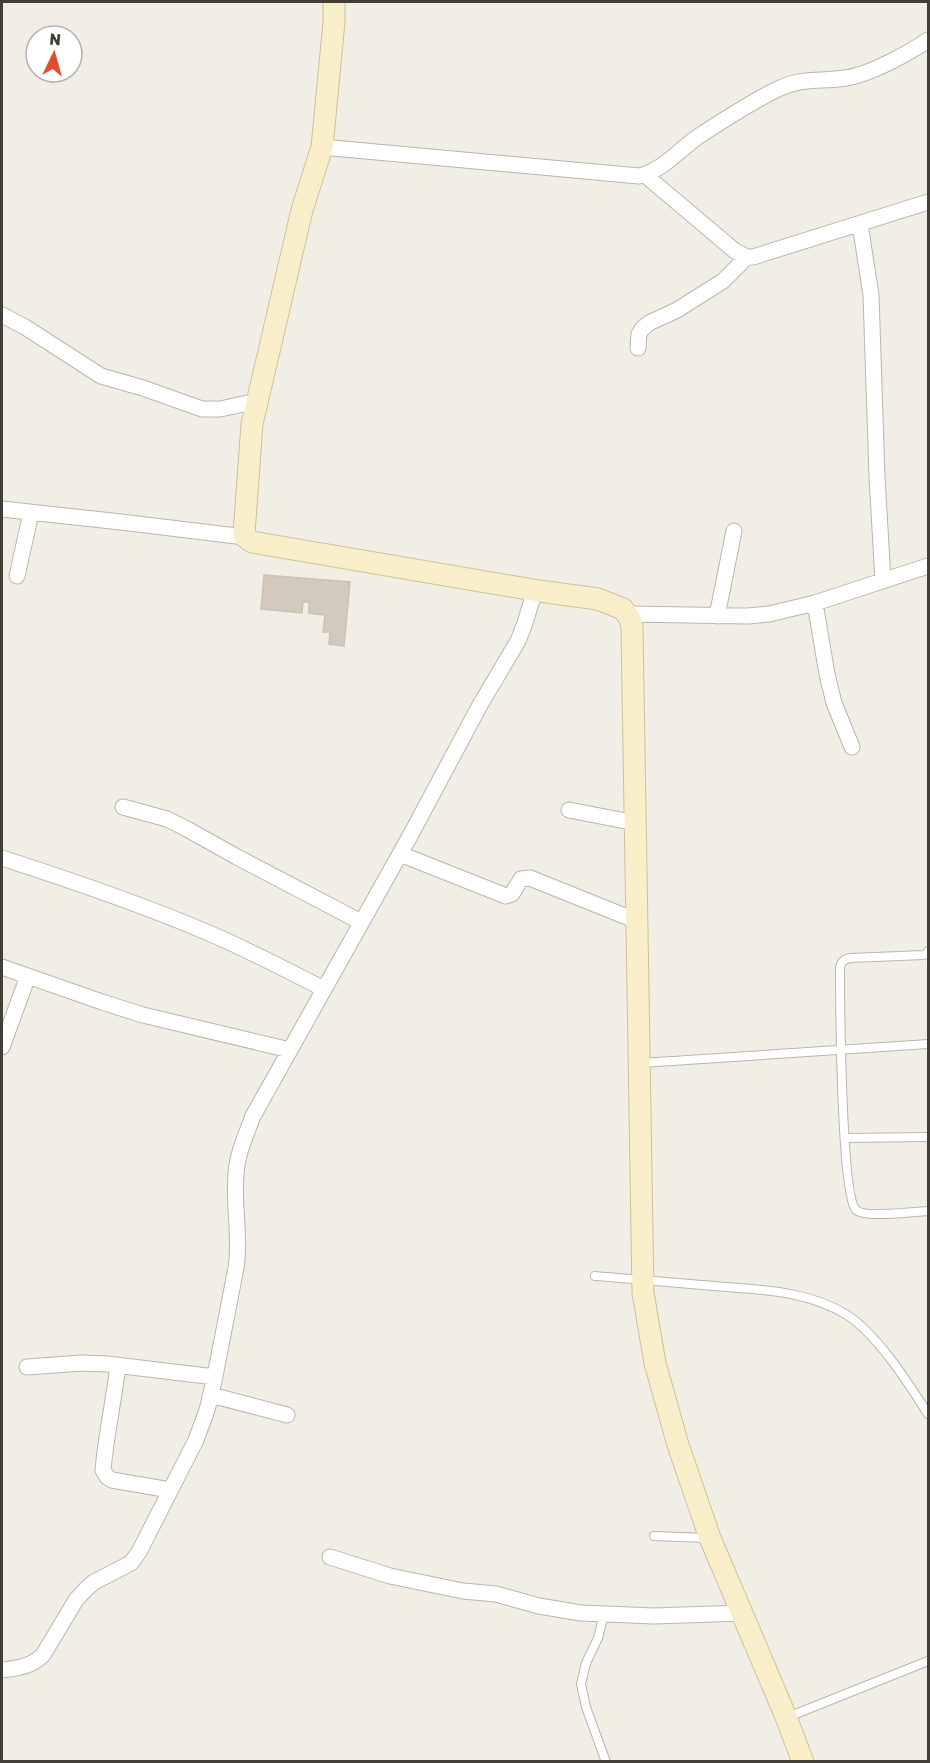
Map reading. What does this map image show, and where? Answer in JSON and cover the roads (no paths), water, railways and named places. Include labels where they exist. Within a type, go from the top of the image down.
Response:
[{"type":"main road","points":[[334,2],[322,147],[302,210],[252,424],[244,534],[252,542],[597,599],[623,609],[628,614],[632,627],[643,1293],[656,1363],[678,1445],[710,1538],[803,1761]]},
{"type":"street","points":[[322,147],[631,176],[645,175],[654,171],[698,136],[738,110],[779,88],[801,80],[845,78],[857,75],[882,65],[928,40]]},
{"type":"street","points":[[645,175],[735,251],[747,257],[928,202]]},
{"type":"street","points":[[860,224],[871,295],[883,581]]},
{"type":"street","points":[[638,348],[639,334],[649,323],[677,310],[723,281],[747,257]]},
{"type":"street","points":[[2,315],[26,327],[100,376],[143,388],[202,409],[220,409],[257,401]]},
{"type":"street","points":[[2,509],[245,537]]},
{"type":"street","points":[[17,576],[31,513]]},
{"type":"street","points":[[717,616],[734,531]]},
{"type":"street","points":[[628,614],[717,616],[769,614],[815,603],[928,566]]},
{"type":"street","points":[[2,1670],[30,1665],[37,1661],[76,1600],[86,1589],[94,1582],[131,1563],[196,1440],[211,1395],[239,1250],[235,1192],[238,1160],[253,1116],[400,854],[480,705],[518,641],[535,590]]},
{"type":"street","points":[[815,603],[834,703],[852,747]]},
{"type":"street","points":[[123,807],[166,819],[187,829],[361,922]]},
{"type":"street","points":[[569,810],[636,823]]},
{"type":"street","points":[[400,854],[506,896],[512,894],[521,879],[530,878],[637,921]]},
{"type":"street","points":[[2,858],[157,912],[259,956],[324,989]]},
{"type":"street","points":[[2,967],[143,1015],[290,1050]]},
{"type":"street","points":[[2,1047],[28,976]]},
{"type":"street","points":[[27,1367],[82,1363],[215,1377]]},
{"type":"street","points":[[118,1365],[106,1437],[104,1473],[112,1480],[170,1490]]},
{"type":"street","points":[[211,1395],[287,1415]]},
{"type":"street","points":[[330,1557],[390,1576],[463,1591],[496,1594],[538,1606],[581,1613],[654,1616],[742,1613]]},
{"type":"lane","points":[[928,956],[851,958],[845,959],[840,967],[840,1050],[845,1138],[854,1209],[861,1213],[872,1214],[928,1211]]},
{"type":"lane","points":[[640,1063],[928,1044]]},
{"type":"lane","points":[[845,1138],[928,1137]]},
{"type":"lane","points":[[595,1276],[803,1295],[821,1302],[847,1315],[868,1332],[897,1368],[928,1414]]},
{"type":"lane","points":[[654,1536],[710,1538]]},
{"type":"lane","points":[[604,1614],[598,1638],[586,1663],[580,1684],[606,1761]]},
{"type":"lane","points":[[786,1717],[928,1661]]}]
